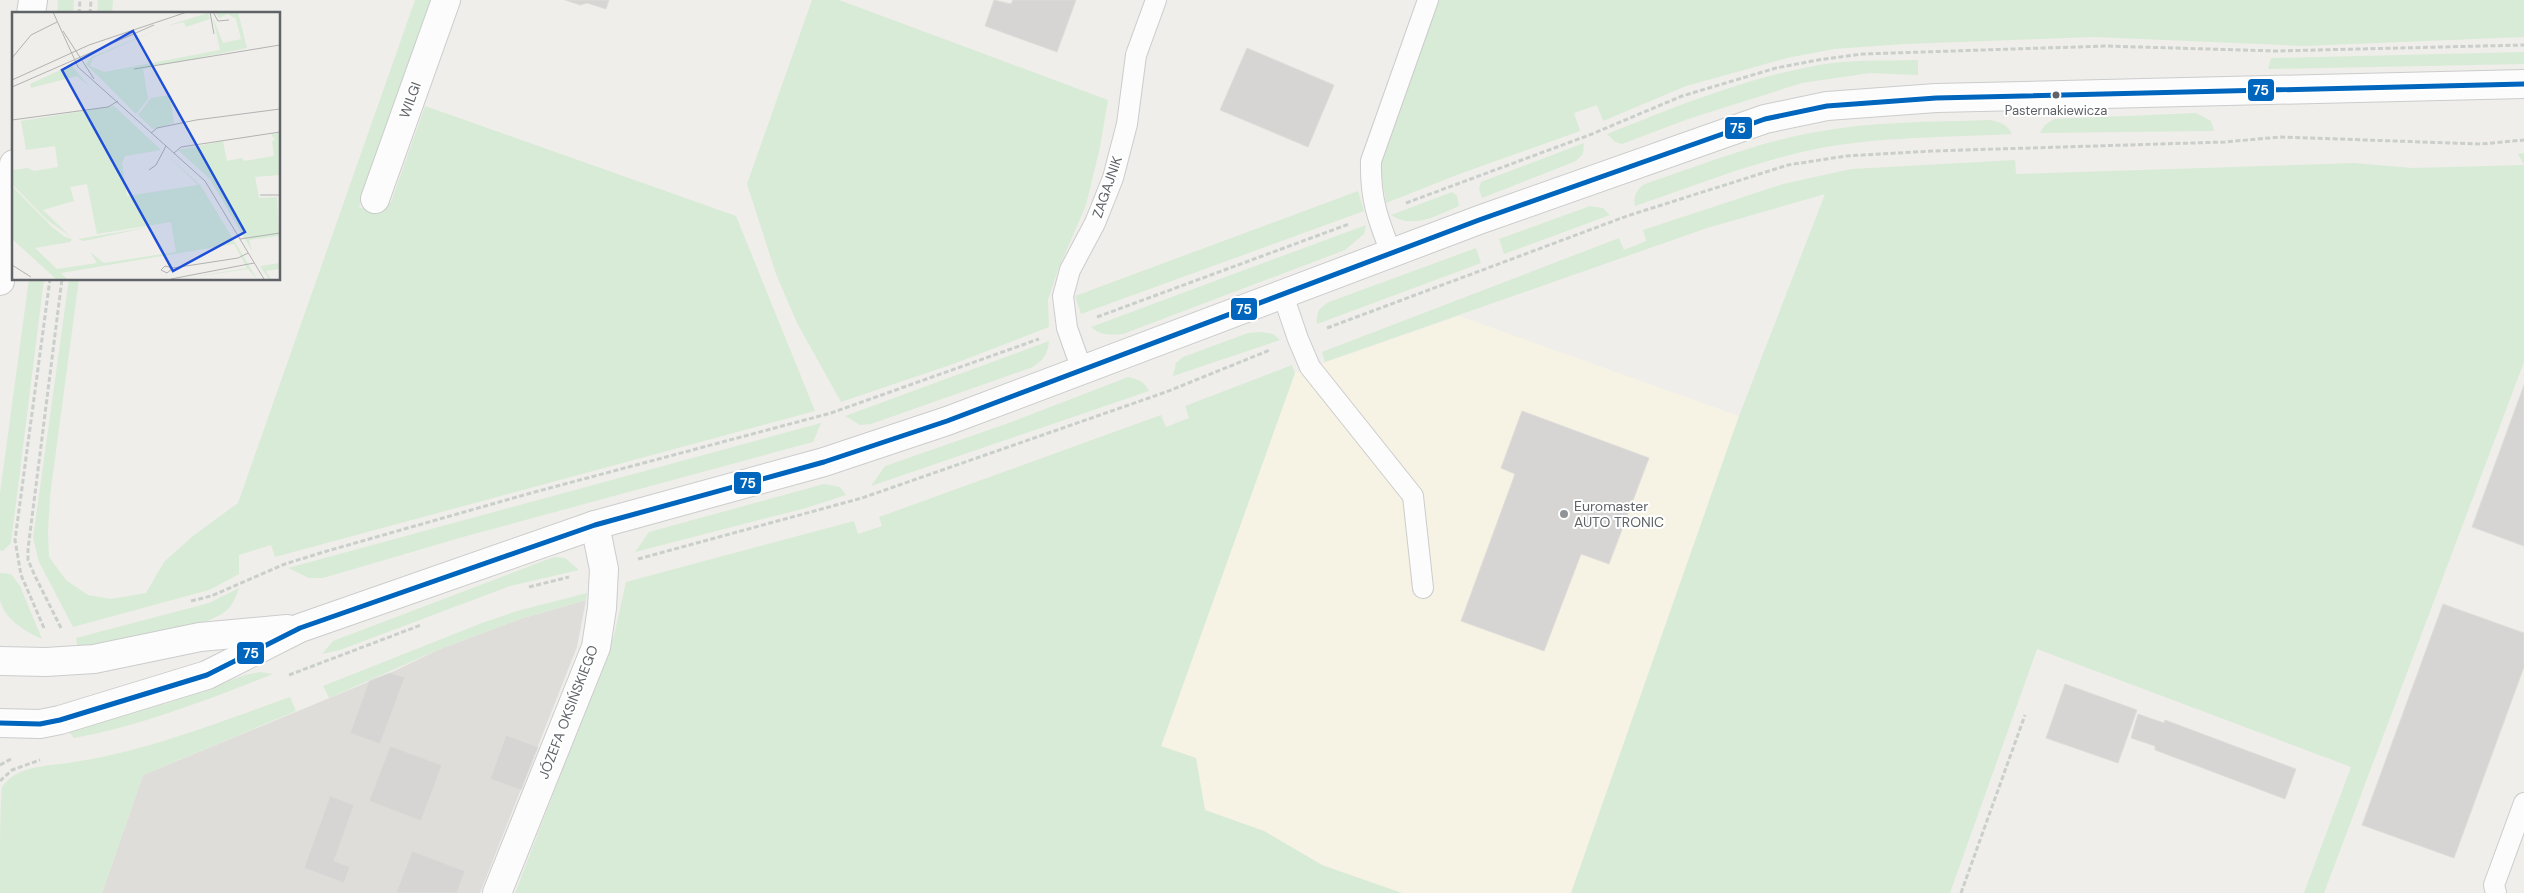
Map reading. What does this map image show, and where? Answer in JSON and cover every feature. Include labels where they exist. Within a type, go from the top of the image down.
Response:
[{"type":"street","name":"WILGI","points":[[375,199],[446,0]]},
{"type":"street","points":[[0,723],[40,724],[207,675],[300,628],[595,525],[824,462],[947,421],[1392,255],[1479,220],[1765,119],[1827,106],[1936,98],[2524,84]]},
{"type":"street","points":[[0,281],[12,181]]},
{"type":"street","name":"JÓZEFA OKSIŃSKIEGO","points":[[497,893],[596,647],[602,608],[604,569],[595,525]]},
{"type":"street","points":[[0,661],[46,662],[94,659],[200,636],[300,628]]},
{"type":"lane","name":"ZAGAJNIK","points":[[1082,370],[1067,328],[1064,296],[1070,270],[1095,223],[1113,178],[1126,124],[1136,55],[1156,0]]},
{"type":"lane","points":[[1392,255],[1376,214],[1370,187],[1371,161],[1428,0]]},
{"type":"lane","points":[[1283,295],[1298,339],[1316,375],[1414,496],[1423,588]]},
{"type":"lane","points":[[2491,890],[2524,803]]},
{"type":"path","points":[[527,588],[604,569],[862,498],[1166,392],[1298,339],[1626,216],[1788,165],[1846,156],[1932,151],[2226,142],[2280,137],[2482,144],[2524,140]]},
{"type":"path","points":[[46,662],[46,633],[22,575],[15,540],[50,280]]},
{"type":"path","points":[[62,280],[28,560],[61,624],[62,633]]},
{"type":"path","points":[[288,675],[424,624]]},
{"type":"path","points":[[1961,893],[2025,715]]},
{"type":"path","points":[[0,781],[12,770],[42,760],[38,736],[40,724]]},
{"type":"shaded area","points":[[1459,316],[1739,416],[1571,893],[1402,893],[1381,887],[1322,865],[1264,831],[1205,810],[1196,758],[1161,747],[1295,373]]},
{"type":"shaded area","points":[[586,600],[577,647],[480,893],[102,893],[143,775],[390,673],[440,649],[520,619]]},
{"type":"green space","points":[[58,0],[74,0],[73,12],[57,12]]},
{"type":"green space","points":[[98,0],[113,0],[112,12],[97,12]]},
{"type":"green space","points":[[415,0],[433,0],[359,207],[371,211],[391,202],[425,106],[736,216],[815,411],[275,557],[271,545],[239,555],[239,574],[209,590],[73,627],[39,562],[33,538],[69,280],[79,280],[50,496],[48,533],[49,557],[66,580],[88,595],[111,599],[146,593],[164,562],[193,536],[238,503]]},
{"type":"green space","points":[[812,0],[839,0],[1108,100],[1100,147],[1086,205],[1058,270],[1048,300],[1049,327],[956,363],[841,402],[797,323],[776,274],[747,184]]},
{"type":"green space","points":[[1434,0],[2524,0],[2524,37],[2304,46],[2094,37],[1905,44],[1834,49],[1787,58],[1686,86],[1603,121],[1597,105],[1574,113],[1580,131],[1462,173],[1386,203],[1380,164]]},
{"type":"green space","points":[[2524,52],[2524,64],[2268,69],[2271,58]]},
{"type":"green space","points":[[1918,60],[1918,75],[1870,73],[1802,83],[1688,119],[1622,144],[1615,142],[1607,134],[1709,95],[1761,78],[1840,62]]},
{"type":"green space","points":[[2196,113],[2211,121],[2214,131],[2040,133],[2045,125],[2054,119]]},
{"type":"green space","points":[[1990,120],[2003,124],[2012,134],[1872,141],[1817,149],[1751,166],[1635,206],[1636,193],[1645,184],[1730,155],[1794,136],[1838,128],[1881,124]]},
{"type":"green space","points":[[1584,143],[1583,154],[1576,161],[1482,198],[1479,189],[1481,182]]},
{"type":"green space","points":[[2524,153],[2524,165],[2518,154]]},
{"type":"green space","points":[[2015,160],[2016,174],[2354,163],[2412,168],[2524,165],[2524,362],[2324,893],[2304,893],[2351,767],[2037,649],[1950,893],[1571,893],[1739,416],[1825,194],[1707,228],[1325,362],[1322,352],[1619,238],[1624,250],[1646,241],[1643,230],[1783,184],[1851,169]]},
{"type":"green space","points":[[1358,191],[1364,211],[1081,314],[1075,296]]},
{"type":"green space","points":[[1452,192],[1457,196],[1459,206],[1434,217],[1425,220],[1408,221],[1391,215]]},
{"type":"green space","points":[[1590,206],[1603,208],[1610,215],[1504,254],[1499,239]]},
{"type":"green space","points":[[1366,225],[1364,234],[1345,250],[1123,334],[1110,335],[1091,327]]},
{"type":"green space","points":[[1476,248],[1481,263],[1317,324],[1319,311],[1329,302]]},
{"type":"green space","points":[[29,280],[44,280],[11,543],[3,551],[0,550],[0,493]]},
{"type":"green space","points":[[1261,332],[1273,334],[1280,340],[1173,376],[1176,363],[1183,357],[1248,333]]},
{"type":"green space","points":[[1049,341],[1044,356],[1033,367],[871,424],[860,425],[845,416]]},
{"type":"green space","points":[[1292,365],[1295,373],[1161,746],[1196,758],[1205,810],[1264,831],[1322,865],[1402,893],[515,893],[614,636],[626,582],[854,521],[858,534],[882,526],[879,517],[1161,415],[1166,427],[1189,418],[1185,406]]},
{"type":"green space","points":[[1128,377],[1140,381],[1149,391],[871,486],[885,466],[1006,424]]},
{"type":"green space","points":[[821,423],[813,442],[463,537],[323,578],[309,578],[288,568]]},
{"type":"green space","points":[[824,484],[840,487],[846,495],[806,508],[635,552],[649,532]]},
{"type":"green space","points":[[554,557],[565,558],[579,570],[510,586],[340,650],[322,654],[333,641]]},
{"type":"green space","points":[[0,573],[11,574],[20,586],[42,639],[16,624],[2,607],[0,600]]},
{"type":"green space","points":[[239,588],[228,609],[200,624],[157,635],[78,650],[76,638],[209,603]]},
{"type":"green space","points":[[587,593],[586,600],[520,619],[440,649],[329,698],[323,686],[482,623],[517,611]]},
{"type":"green space","points":[[260,672],[273,674],[150,719],[74,738],[67,730],[171,702],[245,675]]},
{"type":"green space","points":[[290,697],[296,711],[143,775],[102,893],[0,893],[2,787],[15,775],[41,766],[125,752],[208,726]]},
{"type":"building","points":[[565,0],[609,0],[606,9],[587,3],[580,5]]},
{"type":"building","points":[[994,0],[1011,4],[1013,0],[1076,0],[1057,52],[985,26]]},
{"type":"building","points":[[1247,48],[1334,85],[1308,147],[1220,110]]},
{"type":"building","points":[[2524,385],[2524,546],[2472,527]]},
{"type":"building","name":"Euromaster AUTO TRONIC","points":[[1522,411],[1649,458],[1609,564],[1581,554],[1544,651],[1461,621],[1515,474],[1501,468]]},
{"type":"building","points":[[2443,604],[2524,633],[2524,667],[2454,858],[2362,825]]},
{"type":"building","points":[[390,673],[405,677],[380,744],[350,733],[369,681]]},
{"type":"building","points":[[2065,684],[2137,710],[2118,763],[2046,738]]},
{"type":"building","points":[[2138,714],[2164,723],[2165,720],[2296,769],[2285,799],[2155,750],[2155,746],[2131,738]]},
{"type":"building","points":[[506,735],[538,747],[521,790],[490,779]]},
{"type":"building","points":[[390,746],[442,765],[421,821],[369,801]]},
{"type":"building","points":[[330,796],[354,805],[334,861],[350,867],[344,883],[304,868]]},
{"type":"building","points":[[412,851],[465,871],[457,893],[396,893]]},
{"type":"transit line","name":"75","points":[[0,723],[40,724],[60,720],[207,675],[300,628],[595,525],[824,462],[947,421],[1479,220],[1765,119],[1827,106],[1936,98],[2524,84]]},
{"type":"place","name":"Pasternakiewicza","points":[[2056,95]]},
{"type":"place","name":"Euromaster AUTO TRONIC","points":[[1564,514]]}]
